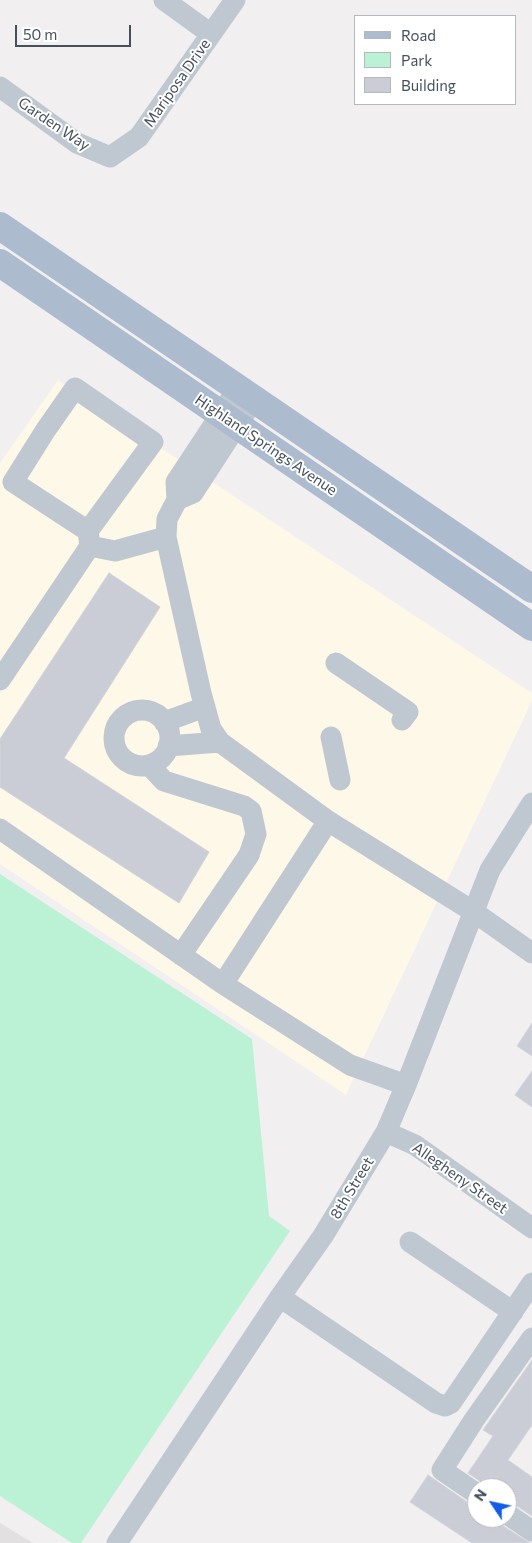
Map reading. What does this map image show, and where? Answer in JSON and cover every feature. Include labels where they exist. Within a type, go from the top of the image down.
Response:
[{"type":"main road","name":"Highland Springs Avenue","points":[[0,226],[532,589]]},
{"type":"main road","name":"Highland Springs Avenue","points":[[0,263],[532,627]]},
{"type":"street","points":[[164,0],[211,34]]},
{"type":"street","name":"Mariposa Drive","points":[[110,157],[139,137],[235,0]]},
{"type":"street","name":"Garden Way","points":[[0,87],[77,143],[110,157]]},
{"type":"street","points":[[0,680],[89,539],[153,442],[75,388],[13,482],[89,539],[115,551],[166,537]]},
{"type":"street","points":[[246,394],[229,420],[176,482],[177,500],[167,519],[166,537],[211,729],[220,742],[328,821],[474,912],[532,953]]},
{"type":"street","points":[[336,663],[408,712],[402,720]]},
{"type":"street","points":[[164,722],[205,707]]},
{"type":"street","points":[[149,711],[157,715],[168,729],[168,746],[164,755],[149,765],[131,764],[117,752],[114,734],[117,725],[130,713],[149,711]]},
{"type":"street","points":[[331,737],[340,780]]},
{"type":"street","points":[[168,746],[220,742]]},
{"type":"street","points":[[149,765],[164,781],[244,806],[251,810],[256,834],[249,855],[181,955]]},
{"type":"street","name":"8th Street","points":[[117,1543],[280,1297],[323,1236],[386,1132],[490,870],[532,803]]},
{"type":"street","points":[[223,984],[328,821]]},
{"type":"street","points":[[0,829],[223,984],[350,1065],[406,1085]]},
{"type":"street","name":"Allegheny Street","points":[[386,1132],[414,1145],[532,1228]]},
{"type":"street","points":[[410,1242],[513,1312]]},
{"type":"street","points":[[280,1297],[436,1403],[445,1406],[451,1403],[532,1283]]},
{"type":"street","points":[[467,1487],[442,1470],[474,1420],[532,1338]]},
{"type":"street","points":[[517,1521],[532,1531]]},
{"type":"shaded area","points":[[58,380],[532,693],[532,701],[346,1095],[0,864],[0,463]]},
{"type":"shaded area","points":[[0,1523],[33,1543],[0,1543]]},
{"type":"green space","points":[[0,874],[252,1039],[269,1216],[290,1231],[81,1543],[72,1543],[0,1496]]},
{"type":"building","points":[[109,573],[160,607],[64,758],[209,852],[179,903],[0,787],[0,739]]},
{"type":"building","points":[[532,1023],[532,1056],[517,1046]]},
{"type":"building","points":[[532,1071],[532,1107],[515,1095]]},
{"type":"building","points":[[532,1360],[532,1425],[508,1460],[532,1477],[532,1516],[517,1506],[517,1478],[475,1478],[468,1473],[493,1436],[483,1430]]},
{"type":"building","points":[[428,1475],[467,1502],[467,1528],[506,1528],[530,1543],[472,1543],[410,1502]]}]
